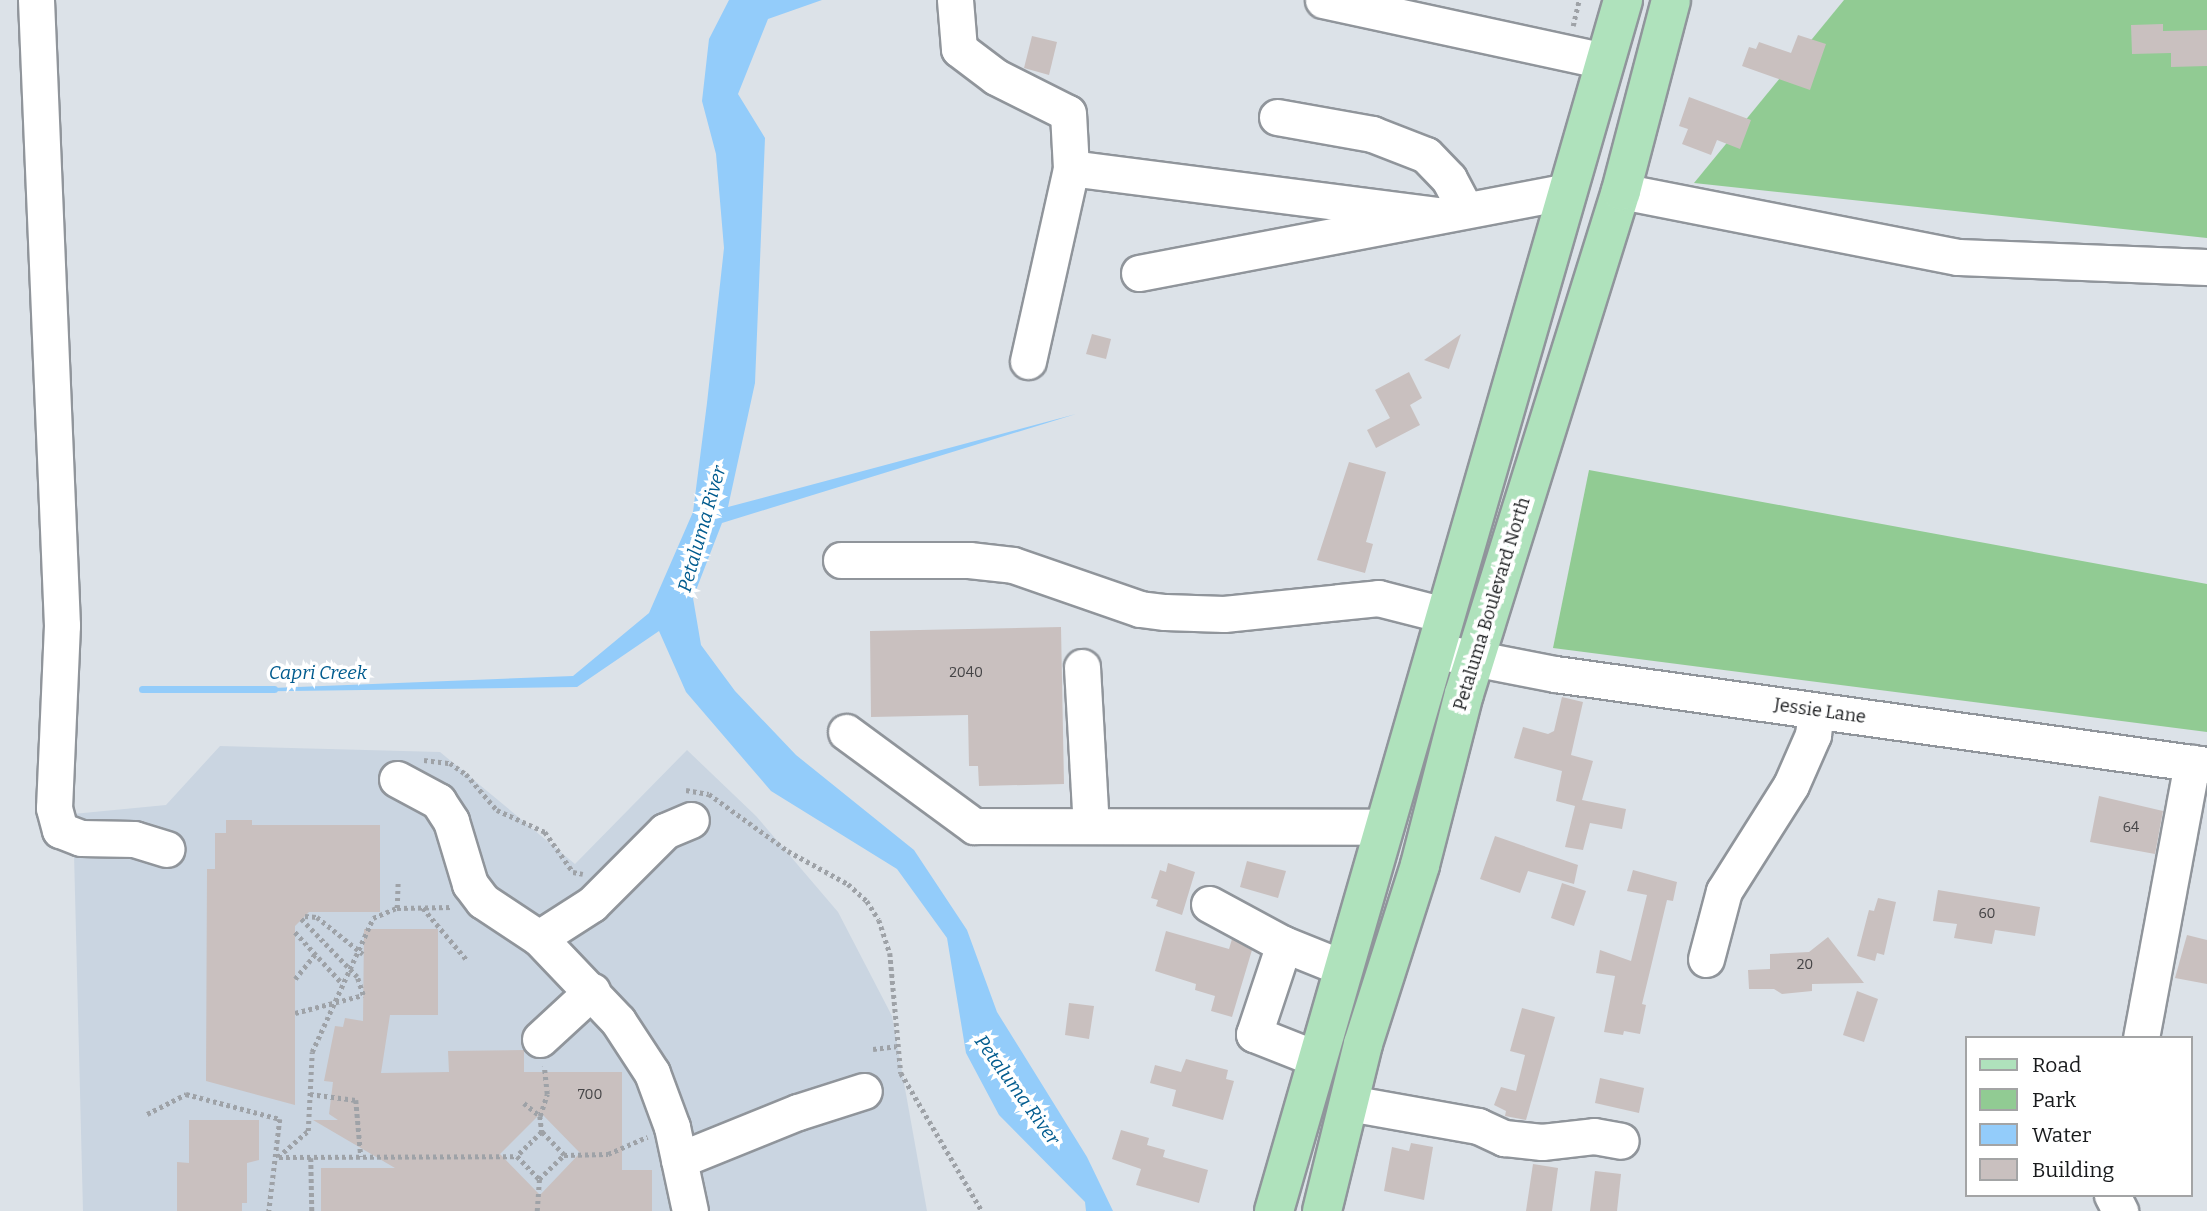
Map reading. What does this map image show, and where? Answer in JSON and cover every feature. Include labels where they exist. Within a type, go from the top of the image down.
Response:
[{"type":"main road","points":[[1274,1211],[1623,0]]},
{"type":"main road","name":"Petaluma Boulevard North","points":[[1322,1211],[1349,1103],[1475,659],[1621,191],[1671,0]]},
{"type":"street","points":[[36,0],[61,625],[54,808],[60,830],[81,838],[134,839],[167,849]]},
{"type":"street","points":[[955,0],[959,49],[996,77],[1068,113],[1071,168],[1028,361]]},
{"type":"street","points":[[1323,0],[1605,61]]},
{"type":"street","points":[[1277,117],[1373,134],[1426,155],[1449,179],[1451,212]]},
{"type":"street","points":[[1071,168],[1451,212]]},
{"type":"street","points":[[1139,273],[1567,191]]},
{"type":"street","points":[[1621,191],[1958,257],[2207,267]]},
{"type":"street","name":"Jessie Lane","points":[[841,560],[969,559],[1013,565],[1140,609],[1165,612],[1224,614],[1378,598],[1439,632],[1475,659],[2199,764]]},
{"type":"street","points":[[1082,667],[1091,826]]},
{"type":"street","points":[[1706,959],[1724,891],[1791,785],[1813,735],[1816,710]]},
{"type":"street","points":[[846,732],[974,826],[1383,827]]},
{"type":"street","points":[[2141,1036],[2199,764]]},
{"type":"street","points":[[406,771],[444,811],[470,884],[483,901],[538,938],[592,991],[652,1073],[679,1160],[690,1211]]},
{"type":"street","points":[[538,938],[592,904],[665,831],[682,807]]},
{"type":"street","points":[[1209,904],[1284,944],[1343,968]]},
{"type":"street","points":[[1284,944],[1254,1034],[1317,1059]]},
{"type":"street","points":[[540,1039],[592,991]]},
{"type":"street","points":[[679,1160],[798,1112],[864,1091]]},
{"type":"street","points":[[1349,1103],[1478,1126],[1504,1138],[1542,1142],[1594,1136],[1621,1141]]},
{"type":"path","points":[[406,771],[434,759],[450,763],[497,810],[545,832],[573,872],[589,870]]},
{"type":"path","points":[[682,807],[693,788],[709,794],[788,851],[848,884],[867,901],[879,920],[890,953],[896,1046],[901,1073],[915,1103],[982,1211]]},
{"type":"path","points":[[397,908],[398,883]]},
{"type":"path","points":[[278,1157],[308,1131],[313,1052],[341,982],[373,918],[397,908],[463,907]]},
{"type":"path","points":[[422,908],[467,960]]},
{"type":"path","points":[[295,1013],[363,995],[348,967],[303,918],[317,917],[355,951],[363,954]]},
{"type":"path","points":[[295,932],[341,982]]},
{"type":"path","points":[[295,979],[315,954]]},
{"type":"path","points":[[540,1039],[547,1094],[540,1116],[542,1132],[564,1155]]},
{"type":"path","points":[[873,1049],[896,1046]]},
{"type":"path","points":[[147,1114],[186,1094],[279,1119],[278,1157],[269,1211]]},
{"type":"path","points":[[310,1094],[356,1100],[361,1157]]},
{"type":"path","points":[[524,1103],[540,1116]]},
{"type":"path","points":[[278,1157],[517,1156],[542,1132]]},
{"type":"path","points":[[537,1211],[539,1179],[564,1155],[608,1154],[655,1133]]},
{"type":"path","points":[[517,1156],[539,1179]]},
{"type":"path","points":[[311,1158],[312,1211]]},
{"type":"shaded area","points":[[220,746],[440,752],[575,864],[687,750],[756,816],[838,912],[892,1016],[927,1211],[83,1211],[73,814],[166,805]]},
{"type":"green space","points":[[1844,0],[2207,0],[2207,238],[1694,183]]},
{"type":"green space","points":[[1589,470],[2207,584],[2207,732],[1553,648]]},
{"type":"water","name":"Petaluma River","points":[[729,0],[822,0],[768,19],[738,94],[765,138],[755,383],[728,507],[1076,414],[722,523],[693,598],[701,645],[735,691],[796,755],[914,850],[967,930],[997,1012],[1087,1157],[1113,1211],[1086,1211],[1085,1202],[999,1115],[966,1053],[947,938],[897,869],[771,791],[686,692],[659,631],[577,687],[145,693],[573,676],[649,613],[693,512],[724,248],[716,154],[702,101],[709,39]]},
{"type":"building","points":[[2163,24],[2163,31],[2207,30],[2207,66],[2171,67],[2171,53],[2132,54],[2131,25]]},
{"type":"building","points":[[1798,35],[1826,44],[1810,90],[1742,66],[1749,47],[1756,49],[1759,42],[1791,53]]},
{"type":"building","points":[[1032,36],[1057,42],[1049,75],[1024,68]]},
{"type":"building","points":[[1689,97],[1751,120],[1740,149],[1717,140],[1711,155],[1682,144],[1688,129],[1679,126]]},
{"type":"building","points":[[1092,334],[1111,339],[1106,359],[1086,354]]},
{"type":"building","points":[[1461,334],[1449,369],[1424,360]]},
{"type":"building","points":[[1409,372],[1422,398],[1410,405],[1420,425],[1376,448],[1367,430],[1390,418],[1375,390]]},
{"type":"building","points":[[1349,462],[1386,472],[1366,542],[1373,544],[1365,573],[1317,560]]},
{"type":"building","points":[[1061,627],[1064,784],[979,786],[978,766],[969,766],[968,715],[871,717],[870,631]]},
{"type":"building","points":[[1562,697],[1583,702],[1571,755],[1593,761],[1582,800],[1626,809],[1622,829],[1590,823],[1583,850],[1565,847],[1575,806],[1556,801],[1562,771],[1514,758],[1523,727],[1548,734],[1554,731]]},
{"type":"building","points":[[2099,796],[2163,811],[2155,854],[2090,842]]},
{"type":"building","points":[[226,820],[252,820],[252,825],[380,825],[380,912],[309,912],[295,926],[295,1105],[206,1081],[207,869],[215,869],[215,833],[226,833]]},
{"type":"building","points":[[1495,836],[1578,865],[1574,884],[1528,871],[1520,893],[1480,879]]},
{"type":"building","points":[[1247,861],[1286,871],[1278,898],[1240,887]]},
{"type":"building","points":[[1168,863],[1195,872],[1182,915],[1156,906],[1158,900],[1151,898],[1160,870],[1166,872]]},
{"type":"building","points":[[1633,870],[1677,882],[1673,901],[1667,900],[1642,1004],[1646,1005],[1640,1034],[1624,1031],[1623,1035],[1604,1032],[1615,976],[1596,973],[1600,950],[1631,961],[1647,895],[1627,891]]},
{"type":"building","points":[[1562,883],[1586,891],[1574,926],[1551,918]]},
{"type":"building","points":[[1938,890],[2040,907],[2035,936],[1995,930],[1992,944],[1954,938],[1957,924],[1933,921]]},
{"type":"building","points":[[1878,898],[1896,902],[1884,955],[1877,953],[1875,961],[1857,956],[1869,910],[1874,911]]},
{"type":"building","points":[[364,929],[438,929],[438,1015],[390,1015],[381,1073],[449,1072],[448,1051],[524,1050],[524,1072],[622,1072],[622,1170],[652,1170],[652,1211],[321,1211],[321,1168],[395,1168],[313,1120],[338,1120],[329,1114],[333,1082],[324,1081],[335,1026],[343,1027],[345,1018],[363,1021]],"holes":[[[541,1113],[580,1153],[540,1195],[500,1154]]]},
{"type":"building","points":[[1166,931],[1229,949],[1232,939],[1252,950],[1232,1017],[1211,1011],[1215,996],[1195,990],[1196,984],[1155,971]]},
{"type":"building","points":[[2187,935],[2207,940],[2207,984],[2175,978]]},
{"type":"building","points":[[1828,937],[1864,983],[1812,984],[1812,991],[1782,994],[1774,989],[1749,989],[1748,970],[1770,969],[1770,954],[1809,952]]},
{"type":"building","points":[[1857,991],[1878,999],[1864,1042],[1843,1035]]},
{"type":"building","points":[[1069,1003],[1094,1006],[1089,1039],[1065,1035]]},
{"type":"building","points":[[1522,1008],[1555,1017],[1526,1120],[1505,1116],[1506,1111],[1494,1105],[1501,1087],[1516,1091],[1525,1055],[1510,1051]]},
{"type":"building","points":[[1186,1059],[1228,1070],[1226,1079],[1234,1081],[1223,1120],[1172,1106],[1176,1090],[1150,1083],[1155,1065],[1181,1072]]},
{"type":"building","points":[[1600,1078],[1644,1088],[1639,1113],[1595,1103]]},
{"type":"building","points":[[189,1120],[259,1120],[259,1160],[247,1163],[247,1203],[242,1203],[242,1211],[177,1211],[177,1162],[189,1163]]},
{"type":"building","points":[[1121,1130],[1149,1138],[1147,1145],[1165,1150],[1163,1157],[1208,1170],[1199,1203],[1136,1185],[1141,1169],[1112,1159]]},
{"type":"building","points":[[1411,1143],[1433,1147],[1424,1200],[1384,1191],[1392,1147],[1409,1151]]},
{"type":"building","points":[[1533,1164],[1558,1168],[1552,1211],[1526,1211]]},
{"type":"building","points":[[1595,1171],[1621,1174],[1617,1211],[1590,1211]]},
{"type":"waterway","name":"Capri Creek","points":[[142,689],[274,689]]}]
